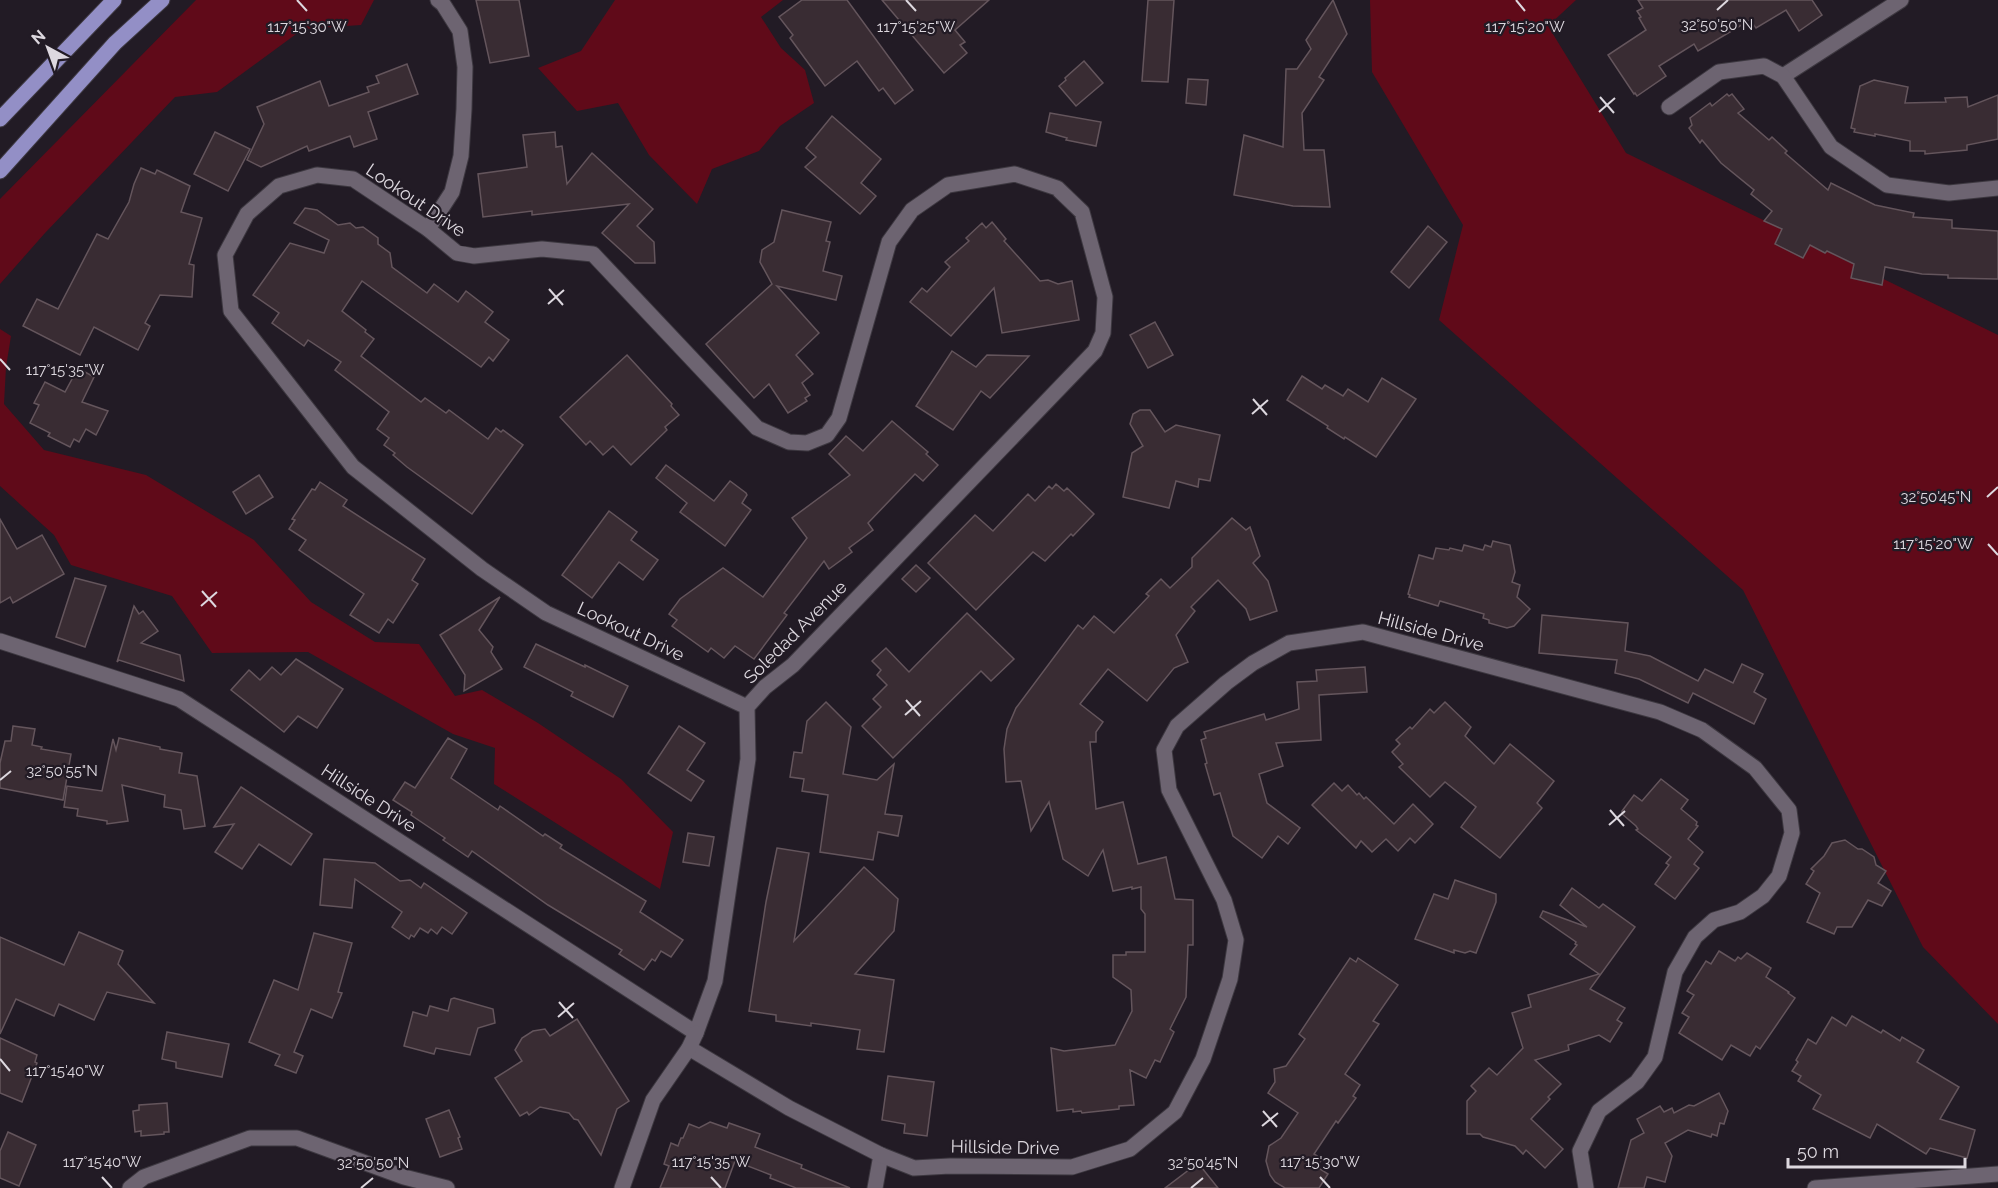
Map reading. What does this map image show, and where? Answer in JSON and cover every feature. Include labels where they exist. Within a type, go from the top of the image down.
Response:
[{"type":"main road","points":[[0,119],[114,0]]},
{"type":"main road","points":[[0,171],[115,43],[162,0]]},
{"type":"street","points":[[428,228],[452,192],[461,156],[464,109],[465,67],[460,31],[438,0]]},
{"type":"street","points":[[1783,76],[1901,0]]},
{"type":"street","points":[[1669,107],[1719,72],[1764,66],[1783,76],[1831,147],[1887,185],[1949,193],[1998,188]]},
{"type":"street","name":"Lookout Drive","points":[[747,707],[546,613],[482,569],[353,467],[231,311],[225,255],[247,214],[279,186],[317,175],[353,179],[428,228],[457,253],[474,256],[542,249],[593,254],[757,428],[789,442],[807,442],[827,435],[839,418],[890,242],[912,210],[948,185],[1015,174],[1057,188],[1082,212]]},
{"type":"street","name":"Soledad Avenue","points":[[622,1188],[653,1100],[689,1048],[715,981],[748,759],[747,707],[765,687],[793,665],[1095,351],[1103,333],[1105,297],[1082,212]]},
{"type":"street","name":"Hillside Drive","points":[[689,1048],[789,1108],[881,1155],[914,1168],[1072,1167],[1130,1149],[1174,1112],[1203,1059],[1230,979],[1236,940],[1224,900],[1169,790],[1164,750],[1177,726],[1226,683],[1253,663],[1289,643],[1363,632],[1660,712],[1702,730],[1755,768],[1789,810],[1792,833],[1779,876],[1763,896],[1740,912],[1714,920],[1695,937],[1675,972],[1655,1057],[1637,1082],[1599,1111],[1580,1151],[1586,1188]]},
{"type":"street","name":"Hillside Drive","points":[[0,641],[179,699],[696,1033]]},
{"type":"street","points":[[130,1188],[144,1177],[250,1138],[297,1138],[404,1177],[447,1188]]},
{"type":"street","points":[[875,1188],[881,1155]]},
{"type":"street","points":[[1815,1188],[1998,1174]]},
{"type":"shaded area","points":[[196,0],[374,0],[361,25],[303,29],[217,92],[175,97],[45,233],[0,284],[0,199]]},
{"type":"shaded area","points":[[615,0],[783,0],[761,17],[781,48],[805,70],[814,103],[780,126],[759,151],[712,169],[697,204],[649,155],[618,103],[577,111],[538,68],[581,51]]},
{"type":"shaded area","points":[[1370,0],[1576,0],[1548,26],[1626,153],[1998,335],[1998,1024],[1923,947],[1743,590],[1439,320],[1463,225],[1372,72]]},
{"type":"shaded area","points":[[0,329],[11,336],[4,404],[44,450],[146,475],[254,540],[311,602],[375,642],[419,644],[455,696],[482,690],[538,723],[621,779],[673,832],[660,889],[494,784],[495,748],[453,734],[308,652],[212,653],[172,596],[71,565],[54,535],[0,486]]},
{"type":"building","points":[[476,0],[519,0],[529,56],[490,63]]},
{"type":"building","points":[[802,0],[847,0],[913,90],[895,104],[883,88],[879,91],[857,61],[825,86],[790,38],[793,35],[779,17]]},
{"type":"building","points":[[882,0],[989,0],[955,30],[965,42],[960,45],[967,53],[944,73]]},
{"type":"building","points":[[1148,0],[1174,0],[1168,82],[1142,81]]},
{"type":"building","points":[[1333,0],[1347,34],[1319,77],[1324,80],[1302,113],[1304,150],[1324,150],[1330,207],[1293,206],[1234,195],[1244,135],[1283,147],[1286,69],[1297,69],[1311,49],[1306,40]]},
{"type":"building","points":[[1638,0],[1812,0],[1822,15],[1799,31],[1786,10],[1756,28],[1750,20],[1698,51],[1694,44],[1659,66],[1666,76],[1637,96],[1608,55],[1646,30],[1637,11],[1643,8]]},
{"type":"building","points":[[1084,61],[1103,83],[1076,106],[1059,86]]},
{"type":"building","points":[[407,64],[418,94],[368,112],[377,139],[354,147],[350,136],[309,151],[307,146],[261,167],[247,160],[264,124],[257,107],[320,81],[329,106],[369,92],[367,87],[379,83],[376,76]]},
{"type":"building","points":[[1188,79],[1208,80],[1206,105],[1186,103]]},
{"type":"building","points":[[1874,80],[1908,87],[1905,103],[1946,102],[1945,98],[1967,97],[1968,107],[1998,95],[1998,139],[1967,145],[1967,150],[1925,154],[1925,151],[1910,151],[1910,141],[1854,132],[1855,129],[1851,128],[1860,86]]},
{"type":"building","points":[[1727,94],[1729,96],[1732,94],[1744,109],[1738,113],[1769,140],[1772,137],[1787,151],[1785,153],[1828,190],[1831,183],[1875,205],[1914,213],[1913,217],[1952,220],[1952,228],[1998,231],[1998,279],[1948,278],[1948,275],[1922,274],[1885,267],[1882,285],[1851,278],[1854,264],[1827,251],[1825,253],[1810,245],[1803,258],[1775,244],[1782,229],[1764,221],[1772,211],[1751,194],[1754,190],[1721,163],[1702,140],[1700,143],[1689,128],[1692,125],[1690,118],[1710,103],[1712,106]]},
{"type":"building","points":[[1050,113],[1101,122],[1096,146],[1066,140],[1067,138],[1046,132]]},
{"type":"building","points":[[832,116],[881,159],[861,183],[876,196],[860,214],[805,167],[816,157],[806,148]]},
{"type":"building","points":[[215,132],[250,149],[228,191],[194,174]]},
{"type":"building","points":[[555,132],[556,147],[562,146],[567,184],[592,153],[653,209],[637,226],[654,242],[655,263],[635,263],[602,233],[629,204],[532,215],[532,211],[483,217],[478,174],[527,167],[523,135]]},
{"type":"building","points":[[141,168],[155,174],[157,170],[190,186],[181,212],[202,218],[189,264],[194,265],[192,297],[160,295],[145,323],[150,326],[138,350],[94,327],[80,355],[23,326],[37,299],[58,309],[97,234],[108,239],[129,202]]},
{"type":"building","points":[[305,208],[317,210],[338,225],[350,223],[356,228],[363,227],[378,238],[378,244],[390,253],[392,267],[427,293],[434,284],[458,302],[466,291],[493,312],[485,322],[509,340],[493,361],[489,357],[481,367],[362,281],[342,311],[374,339],[361,356],[421,402],[425,398],[446,413],[449,410],[488,439],[496,428],[501,432],[503,430],[523,445],[472,514],[407,467],[393,455],[395,453],[384,445],[389,438],[377,429],[389,412],[335,370],[341,362],[308,340],[304,346],[272,323],[279,313],[253,295],[290,243],[324,253],[329,240],[294,223]]},
{"type":"building","points":[[782,210],[831,222],[826,241],[830,242],[823,271],[842,276],[836,300],[777,286],[819,333],[796,355],[813,374],[802,383],[810,395],[805,398],[807,401],[788,413],[769,384],[754,398],[706,344],[772,284],[760,262],[762,250],[774,242]]},
{"type":"building","points":[[992,222],[1006,239],[1004,241],[1040,281],[1048,280],[1058,284],[1072,281],[1079,320],[1002,333],[994,288],[951,336],[910,302],[922,288],[927,292],[950,267],[945,262],[969,241],[966,238],[982,223],[986,228]]},
{"type":"building","points":[[1428,226],[1447,242],[1409,288],[1391,272]]},
{"type":"building","points":[[1155,322],[1173,355],[1148,368],[1130,335]]},
{"type":"building","points":[[952,351],[976,367],[987,355],[1029,356],[990,398],[981,391],[953,430],[916,406]]},
{"type":"building","points":[[627,355],[672,404],[671,406],[679,415],[631,465],[613,446],[603,455],[590,441],[586,445],[560,417]]},
{"type":"building","points":[[78,368],[94,377],[82,402],[108,411],[96,435],[86,429],[79,442],[74,439],[70,447],[48,436],[50,433],[30,423],[39,405],[34,403],[45,382],[65,392]]},
{"type":"building","points":[[1302,376],[1322,389],[1325,385],[1343,396],[1348,389],[1368,402],[1382,378],[1416,399],[1376,457],[1345,437],[1344,439],[1287,400]]},
{"type":"building","points":[[1140,410],[1150,410],[1165,432],[1176,425],[1220,435],[1210,481],[1199,479],[1198,487],[1176,481],[1169,508],[1123,497],[1132,453],[1143,446],[1130,424],[1133,414]]},
{"type":"building","points":[[892,421],[928,452],[926,454],[938,465],[923,481],[915,474],[868,523],[873,530],[849,548],[852,552],[829,569],[824,561],[784,613],[787,615],[754,659],[735,646],[724,658],[711,648],[708,652],[672,626],[677,620],[669,614],[680,599],[723,568],[763,597],[807,538],[792,518],[850,475],[829,454],[846,436],[863,451]]},
{"type":"building","points":[[666,465],[714,501],[730,481],[746,493],[742,503],[751,510],[725,546],[680,512],[687,503],[656,478]]},
{"type":"building","points":[[259,475],[273,497],[246,514],[233,492]]},
{"type":"building","points":[[320,482],[347,500],[343,506],[425,559],[412,580],[418,584],[393,623],[388,619],[379,633],[350,615],[364,594],[299,550],[306,540],[289,529],[295,520],[292,519],[312,489],[315,490]]},
{"type":"building","points":[[1056,484],[1064,491],[1067,488],[1094,514],[1045,561],[1033,552],[976,610],[928,563],[975,515],[993,531],[1028,494],[1035,501],[1049,486],[1052,489]]},
{"type":"building","points":[[609,511],[637,532],[631,540],[658,560],[643,580],[619,562],[592,598],[562,575]]},
{"type":"building","points":[[1232,518],[1246,530],[1250,527],[1260,556],[1253,563],[1268,581],[1277,611],[1250,620],[1246,609],[1218,580],[1191,607],[1195,611],[1176,635],[1188,662],[1174,668],[1147,701],[1108,669],[1080,704],[1103,722],[1096,732],[1096,742],[1090,742],[1096,809],[1123,802],[1138,864],[1166,857],[1175,899],[1193,900],[1193,945],[1188,945],[1186,997],[1170,1029],[1174,1032],[1160,1062],[1155,1060],[1146,1078],[1130,1070],[1134,1105],[1082,1113],[1081,1111],[1073,1112],[1073,1109],[1057,1111],[1051,1048],[1064,1051],[1115,1045],[1132,1011],[1131,990],[1113,977],[1113,955],[1145,952],[1145,914],[1141,909],[1141,887],[1113,891],[1103,850],[1088,876],[1063,859],[1049,802],[1031,831],[1021,781],[1006,782],[1004,749],[1007,729],[1016,708],[1078,625],[1083,629],[1094,616],[1114,633],[1149,596],[1146,594],[1161,579],[1170,588],[1192,567],[1192,558]]},
{"type":"building","points":[[0,519],[17,549],[42,535],[64,574],[13,603],[10,597],[0,603]]},
{"type":"building","points":[[1493,541],[1510,545],[1515,572],[1512,582],[1520,585],[1517,597],[1530,609],[1514,626],[1507,628],[1489,623],[1489,620],[1483,618],[1484,614],[1440,601],[1438,606],[1409,597],[1419,555],[1433,559],[1436,548],[1462,551],[1464,545],[1483,550],[1485,545],[1491,547]]},
{"type":"building","points":[[916,565],[930,578],[916,592],[902,579]]},
{"type":"building","points":[[75,578],[106,586],[85,647],[56,637]]},
{"type":"building","points":[[500,597],[479,630],[493,647],[491,652],[502,669],[464,691],[465,675],[440,635]]},
{"type":"building","points":[[134,606],[139,614],[143,611],[158,631],[141,643],[180,655],[184,681],[119,660],[117,662]]},
{"type":"building","points":[[967,613],[1014,659],[991,681],[981,671],[893,758],[862,726],[881,707],[873,699],[887,685],[877,675],[881,670],[872,661],[886,648],[909,672]]},
{"type":"building","points":[[1542,615],[1628,623],[1625,651],[1650,656],[1698,681],[1705,669],[1733,683],[1742,664],[1763,674],[1754,692],[1766,699],[1754,724],[1693,693],[1688,703],[1639,679],[1615,673],[1617,660],[1539,653]]},
{"type":"building","points":[[536,644],[628,686],[613,717],[571,696],[573,692],[524,667]]},
{"type":"building","points":[[296,659],[343,689],[317,728],[298,716],[284,732],[231,690],[249,670],[260,680],[272,667],[281,675]]},
{"type":"building","points":[[1365,667],[1367,692],[1319,695],[1321,740],[1276,743],[1283,766],[1259,774],[1267,803],[1300,828],[1288,844],[1278,836],[1262,858],[1233,836],[1220,793],[1214,795],[1201,740],[1206,738],[1204,732],[1264,714],[1266,720],[1299,709],[1297,682],[1317,681],[1316,670]]},
{"type":"building","points":[[826,702],[851,727],[843,774],[877,780],[894,764],[885,814],[902,816],[898,836],[878,832],[873,860],[820,852],[828,795],[802,791],[804,779],[790,777],[794,752],[802,753],[807,721]]},
{"type":"building","points":[[1445,702],[1471,727],[1465,736],[1494,764],[1510,744],[1554,781],[1537,803],[1542,808],[1500,858],[1461,827],[1476,807],[1445,782],[1430,797],[1399,767],[1403,764],[1392,752],[1400,744],[1396,740],[1410,727],[1412,729],[1430,709],[1434,713]]},
{"type":"building","points":[[13,726],[35,729],[32,745],[42,747],[41,749],[71,754],[63,800],[0,788],[0,763],[5,741],[11,741]]},
{"type":"building","points":[[679,726],[705,743],[687,770],[704,781],[691,801],[648,773]]},
{"type":"building","points":[[119,738],[182,753],[179,773],[197,776],[205,826],[184,829],[181,810],[164,807],[165,795],[122,785],[128,821],[107,824],[107,821],[77,816],[78,809],[64,807],[67,786],[102,791],[113,739],[116,750]]},
{"type":"building","points":[[448,738],[467,749],[451,778],[498,810],[500,806],[543,836],[545,834],[562,845],[560,848],[646,901],[640,912],[683,940],[671,957],[661,951],[655,961],[652,959],[644,970],[619,954],[622,950],[548,905],[472,851],[468,857],[411,815],[412,812],[393,800],[405,782],[415,788]]},
{"type":"building","points":[[1661,779],[1688,800],[1681,809],[1697,822],[1698,826],[1688,839],[1703,852],[1694,864],[1699,868],[1675,899],[1655,884],[1669,865],[1666,863],[1671,857],[1636,830],[1638,829],[1636,826],[1622,814],[1634,795],[1642,801]]},
{"type":"building","points":[[1334,783],[1342,791],[1348,785],[1357,795],[1359,793],[1364,799],[1366,797],[1394,824],[1413,804],[1433,824],[1415,843],[1410,838],[1398,851],[1386,839],[1372,852],[1361,841],[1356,848],[1312,805]]},
{"type":"building","points":[[241,787],[312,834],[291,865],[259,844],[242,869],[215,852],[234,824],[214,827]]},
{"type":"building","points":[[688,833],[714,837],[709,866],[683,862]]},
{"type":"building","points":[[1845,840],[1874,857],[1876,865],[1886,871],[1878,883],[1891,891],[1882,906],[1868,900],[1852,927],[1837,927],[1834,934],[1807,922],[1820,893],[1806,884],[1814,871],[1811,869],[1824,856],[1832,843]]},
{"type":"building","points":[[777,848],[809,853],[794,941],[864,867],[898,899],[894,931],[855,974],[894,980],[884,1052],[857,1049],[860,1030],[776,1021],[776,1015],[749,1011]]},
{"type":"building","points":[[324,859],[375,863],[400,881],[410,880],[421,888],[424,883],[467,913],[452,934],[442,927],[437,934],[431,929],[428,933],[420,928],[414,937],[411,935],[409,939],[392,927],[402,912],[355,879],[352,908],[320,905]]},
{"type":"building","points":[[1455,880],[1496,894],[1496,902],[1476,953],[1454,950],[1454,953],[1415,939],[1434,894],[1448,899]]},
{"type":"building","points":[[1572,888],[1599,908],[1603,904],[1635,927],[1590,989],[1625,1008],[1617,1020],[1622,1023],[1610,1042],[1599,1035],[1568,1045],[1569,1050],[1535,1060],[1561,1084],[1531,1119],[1563,1149],[1545,1168],[1526,1150],[1523,1154],[1515,1146],[1483,1137],[1480,1134],[1467,1134],[1467,1101],[1476,1091],[1471,1086],[1489,1068],[1497,1075],[1523,1048],[1512,1013],[1531,1007],[1528,995],[1599,974],[1570,954],[1577,945],[1576,942],[1540,917],[1543,911],[1587,927],[1560,905]]},
{"type":"building","points":[[79,932],[123,951],[118,964],[154,1003],[107,992],[94,1020],[59,1004],[54,1016],[16,999],[0,1034],[0,937],[64,965]]},
{"type":"building","points":[[314,933],[352,943],[338,992],[342,993],[332,1018],[311,1009],[294,1052],[303,1056],[296,1073],[275,1065],[280,1055],[249,1042],[274,980],[298,990]]},
{"type":"building","points":[[1719,951],[1735,961],[1747,953],[1771,968],[1766,977],[1795,998],[1760,1049],[1756,1046],[1750,1056],[1731,1045],[1722,1060],[1679,1033],[1689,1017],[1682,1013],[1694,995],[1687,991],[1706,961],[1711,964]]},
{"type":"building","points":[[1350,958],[1356,962],[1358,958],[1398,985],[1373,1021],[1379,1024],[1345,1074],[1360,1085],[1353,1096],[1356,1098],[1338,1123],[1336,1121],[1314,1154],[1322,1159],[1317,1167],[1328,1174],[1319,1188],[1285,1188],[1275,1182],[1270,1175],[1266,1161],[1269,1146],[1281,1138],[1298,1113],[1268,1093],[1275,1082],[1274,1069],[1286,1066],[1305,1039],[1299,1034]]},
{"type":"building","points":[[451,999],[493,1009],[495,1023],[478,1028],[470,1055],[436,1048],[434,1054],[404,1046],[413,1012],[427,1016],[430,1006],[448,1011]]},
{"type":"building","points":[[1852,1016],[1881,1033],[1883,1030],[1900,1041],[1902,1037],[1924,1050],[1917,1062],[1959,1087],[1940,1119],[1975,1130],[1967,1158],[1930,1148],[1926,1154],[1877,1124],[1870,1138],[1813,1109],[1821,1095],[1798,1081],[1801,1076],[1792,1071],[1798,1062],[1796,1060],[1808,1039],[1816,1044],[1832,1017],[1846,1026]]},
{"type":"building","points":[[577,1019],[629,1101],[617,1109],[601,1155],[578,1120],[569,1113],[540,1107],[529,1115],[527,1112],[520,1116],[495,1078],[522,1061],[515,1050],[522,1038],[533,1031],[545,1029],[550,1036]]},
{"type":"building","points":[[167,1032],[229,1044],[222,1077],[176,1068],[176,1062],[162,1059]]},
{"type":"building","points":[[0,1038],[37,1055],[35,1062],[37,1063],[22,1102],[0,1093]]},
{"type":"building","points":[[888,1076],[934,1082],[927,1136],[904,1133],[905,1124],[882,1120]]},
{"type":"building","points":[[1719,1093],[1728,1111],[1724,1124],[1720,1123],[1717,1136],[1712,1134],[1711,1137],[1688,1130],[1665,1143],[1672,1156],[1665,1182],[1647,1177],[1644,1188],[1618,1188],[1631,1140],[1644,1133],[1637,1119],[1660,1106],[1664,1112],[1672,1108],[1674,1113]]},
{"type":"building","points":[[167,1103],[169,1132],[141,1136],[141,1131],[135,1132],[133,1111],[139,1110],[139,1105]]},
{"type":"building","points":[[449,1110],[460,1137],[458,1138],[462,1149],[440,1157],[426,1119]]},
{"type":"building","points":[[710,1122],[727,1128],[729,1123],[760,1134],[755,1147],[802,1165],[801,1168],[850,1188],[796,1188],[735,1161],[725,1188],[660,1188],[669,1166],[664,1164],[671,1143],[678,1146],[689,1124],[699,1128]]},
{"type":"building","points":[[8,1132],[36,1145],[19,1186],[0,1178],[0,1151]]},
{"type":"building","points":[[1198,1163],[1218,1188],[1165,1188]]}]
